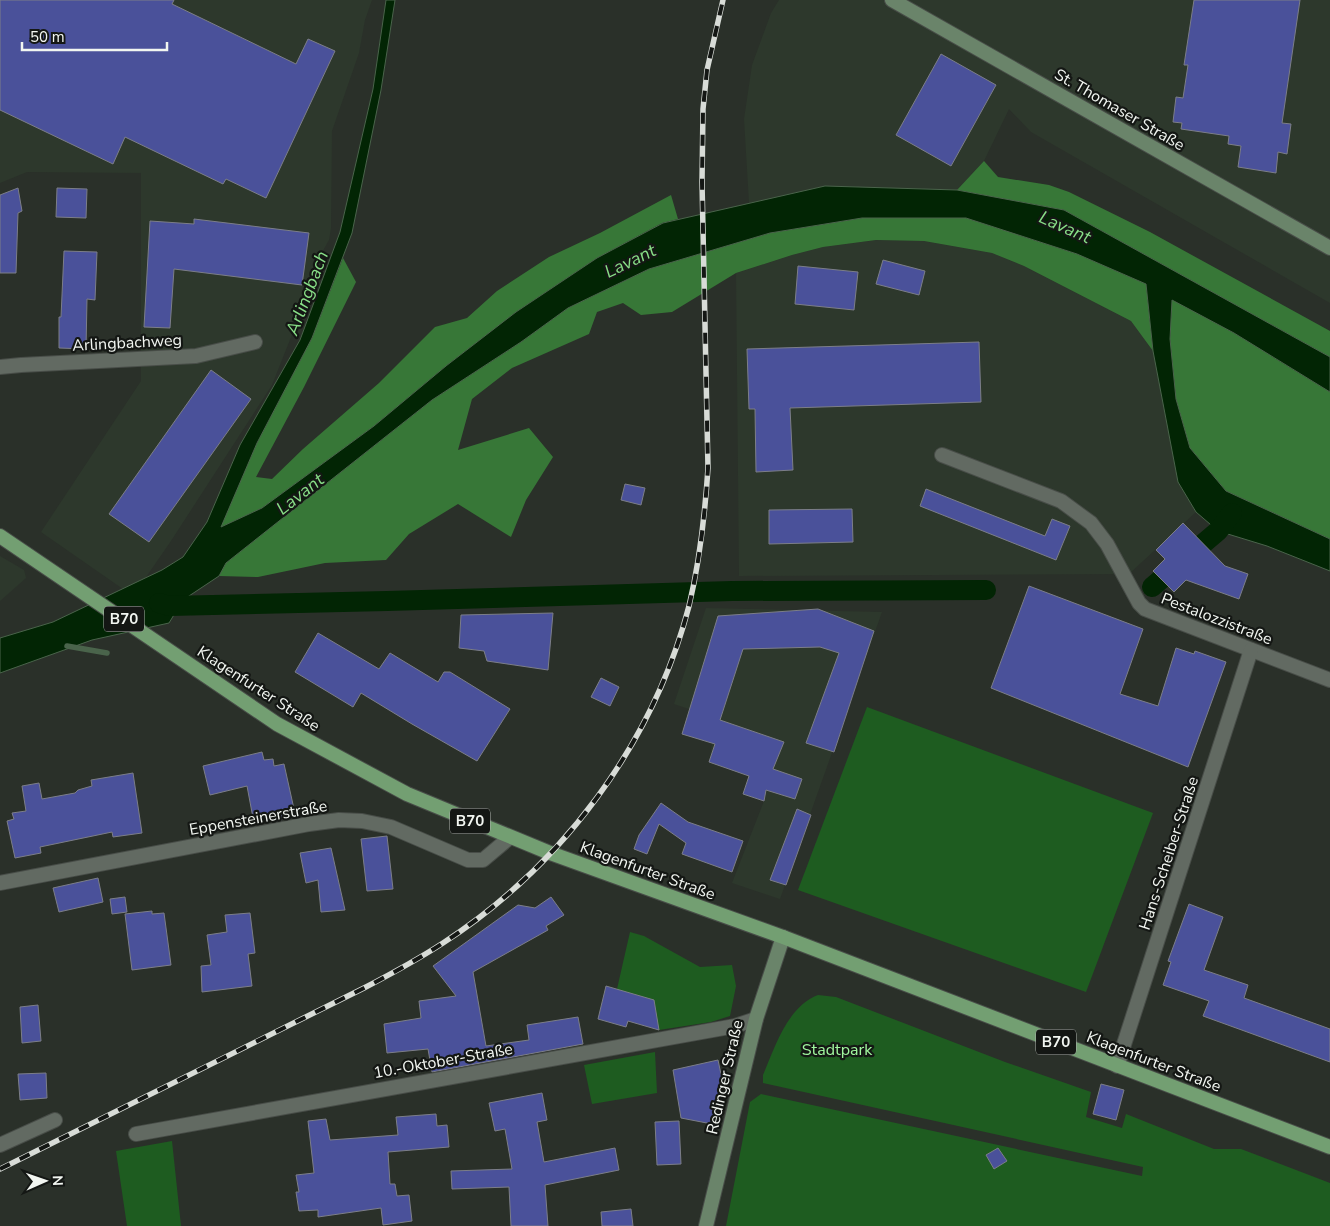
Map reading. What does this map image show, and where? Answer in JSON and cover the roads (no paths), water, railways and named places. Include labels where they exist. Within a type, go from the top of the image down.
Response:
[{"type":"main road","name":"St. Thomaser Straße","points":[[892,0],[1330,248]]},
{"type":"main road","name":"Klagenfurter Straße","points":[[0,536],[285,728],[407,794],[509,838],[783,937],[1330,1147]]},
{"type":"main road","name":"Redinger Straße","points":[[706,1226],[756,1019],[783,937]]},
{"type":"street","name":"Arlingbachweg","points":[[0,367],[196,356],[255,342]]},
{"type":"street","name":"Pestalozzistraße","points":[[942,455],[1061,501],[1091,523],[1108,544],[1139,603],[1145,609],[1330,680]]},
{"type":"street","name":"Hans-Scheiber-Straße","points":[[1117,1066],[1252,650]]},
{"type":"street","name":"Eppensteinerstraße","points":[[0,883],[309,824],[339,820],[362,821],[391,827],[468,860],[483,860],[509,838]]},
{"type":"street","name":"10.-Oktober-Straße","points":[[136,1134],[735,1026],[756,1019]]},
{"type":"street","points":[[0,1145],[55,1120]]},
{"type":"water","name":"Lavant","points":[[386,0],[395,0],[381,90],[352,233],[312,338],[257,443],[221,527],[262,508],[374,426],[446,366],[516,312],[597,258],[663,223],[825,186],[957,190],[1064,210],[1330,357],[1330,392],[1234,333],[1172,300],[1170,339],[1176,399],[1190,448],[1226,491],[1330,539],[1330,571],[1267,546],[1218,531],[1196,512],[1178,482],[1153,351],[1146,284],[1077,254],[966,218],[862,218],[770,233],[649,269],[568,308],[521,342],[432,400],[226,563],[219,576],[183,600],[169,623],[92,640],[0,673],[0,638],[53,622],[162,570],[183,557],[207,522],[240,445],[300,340],[340,232],[373,89]]},
{"type":"waterway","points":[[1152,587],[1218,531],[1232,513]]},
{"type":"waterway","points":[[159,603],[169,606],[732,591],[986,590]]},
{"type":"waterway","points":[[67,646],[107,653]]},
{"type":"railway","points":[[0,1169],[364,988],[404,967],[443,943],[486,912],[527,877],[564,839],[597,797],[627,753],[652,706],[673,657],[689,606],[701,537],[708,468],[702,182],[703,109],[707,70],[723,0]]},
{"type":"water label","name":"Arlingbach","points":[[307,293]]},
{"type":"park label","name":"Stadtpark","points":[[837,1049]]}]
